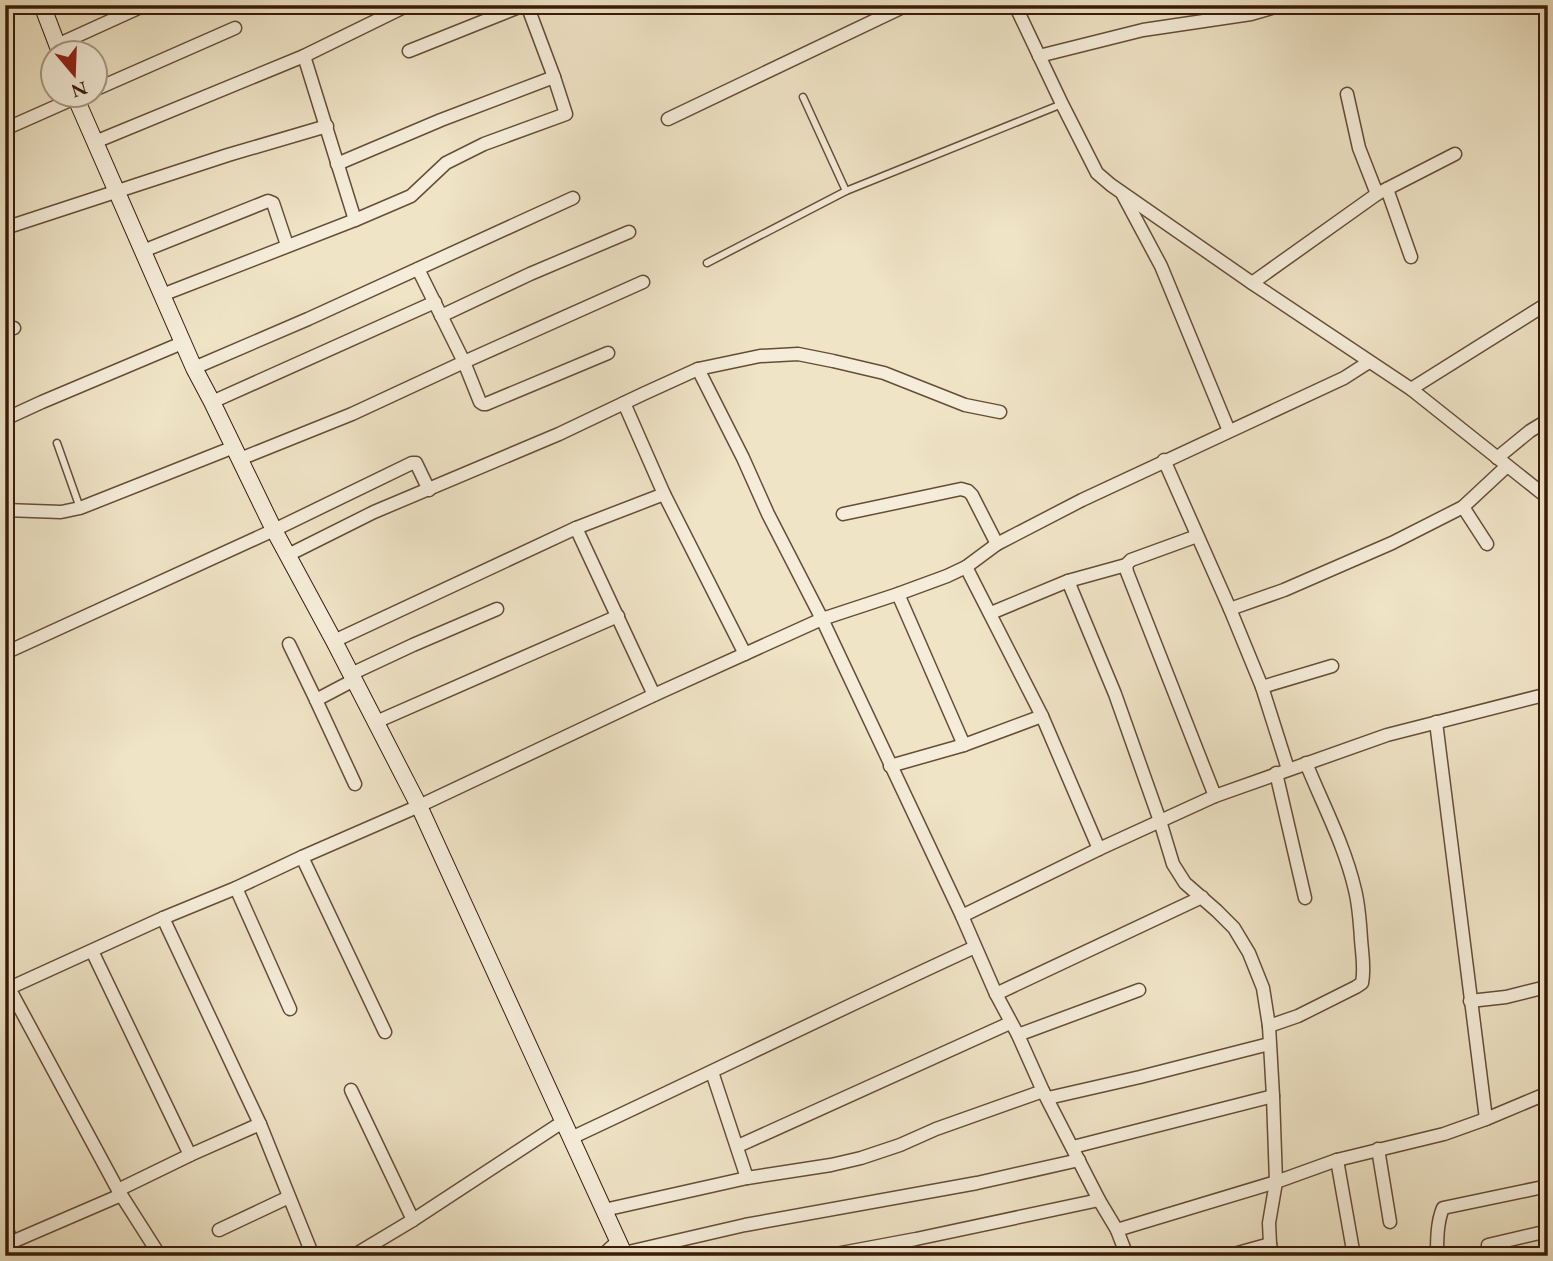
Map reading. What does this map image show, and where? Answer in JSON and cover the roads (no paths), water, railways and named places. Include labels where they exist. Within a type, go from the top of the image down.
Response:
[{"type":"street","points":[[42,5],[54,38]]},
{"type":"street","points":[[80,38],[145,5]]},
{"type":"street","points":[[95,142],[304,55],[408,5]]},
{"type":"street","points":[[162,295],[411,196],[446,163],[484,144],[566,114],[526,5],[409,51]]},
{"type":"street","points":[[668,119],[906,5]]},
{"type":"street","points":[[1015,5],[1097,173],[1252,284],[1411,389],[1548,498]]},
{"type":"street","points":[[1039,56],[1143,30],[1251,14],[1282,5]]},
{"type":"street","points":[[108,84],[235,28]]},
{"type":"street","points":[[304,55],[355,220]]},
{"type":"street","points":[[337,164],[441,120],[554,77]]},
{"type":"street","points":[[1347,94],[1359,148],[1382,192],[1410,257]]},
{"type":"street","points":[[5,129],[51,108]]},
{"type":"street","points":[[82,108],[182,343],[274,530],[419,806],[622,1250]]},
{"type":"street","points":[[5,228],[228,155],[327,126]]},
{"type":"street","points":[[1252,284],[1382,192],[1455,154]]},
{"type":"street","points":[[1122,192],[1161,266],[1229,431]]},
{"type":"street","points":[[194,368],[573,198]]},
{"type":"street","points":[[143,251],[268,201],[273,203],[288,245]]},
{"type":"street","points":[[441,316],[629,232]]},
{"type":"street","points":[[418,269],[483,404],[608,353]]},
{"type":"street","points":[[5,510],[61,512],[80,508],[352,414],[643,282]]},
{"type":"street","points":[[212,402],[435,302]]},
{"type":"street","points":[[1411,389],[1548,303]]},
{"type":"street","points":[[5,419],[182,343]]},
{"type":"street","points":[[288,555],[374,512],[559,434],[698,369],[760,355],[798,354],[884,373],[965,405],[1000,412]]},
{"type":"street","points":[[160,1256],[119,1193],[7,989],[419,806],[822,619],[898,594],[966,567],[997,544],[1082,500],[1344,378],[1368,362]]},
{"type":"street","points":[[698,369],[822,619],[1010,1023],[1099,1200],[1117,1230],[1127,1256]]},
{"type":"street","points":[[624,403],[664,494],[745,654]]},
{"type":"street","points":[[1230,609],[1284,590],[1392,543],[1462,507],[1530,432],[1548,420]]},
{"type":"street","points":[[1164,460],[1262,687],[1282,771],[1305,898]]},
{"type":"street","points":[[5,653],[274,530],[412,463],[419,467],[429,490]]},
{"type":"street","points":[[842,514],[961,489],[972,495],[997,544]]},
{"type":"street","points":[[334,641],[576,528],[664,494]]},
{"type":"street","points":[[1462,507],[1487,544]]},
{"type":"street","points":[[576,528],[654,695]]},
{"type":"street","points":[[990,613],[1068,581],[1126,565],[1132,560],[1197,536]]},
{"type":"street","points":[[1126,565],[1215,796]]},
{"type":"street","points":[[966,567],[1042,716],[1099,849]]},
{"type":"street","points":[[1068,581],[1115,694],[1173,864],[1185,883],[1234,928],[1249,953],[1263,988],[1269,1026],[1276,1182],[1270,1212],[1271,1250],[1227,1256]]},
{"type":"street","points":[[898,594],[964,745]]},
{"type":"street","points":[[316,700],[353,677],[497,609]]},
{"type":"street","points":[[376,722],[618,616]]},
{"type":"street","points":[[289,644],[355,784]]},
{"type":"street","points":[[1262,687],[1332,666]]},
{"type":"street","points":[[962,916],[1215,796],[1387,735],[1548,694]]},
{"type":"street","points":[[890,766],[964,745],[1042,716]]},
{"type":"street","points":[[1436,722],[1486,1119]]},
{"type":"street","points":[[1269,1026],[1297,1016],[1356,987],[1362,982],[1364,972],[1355,891],[1335,832],[1306,763]]},
{"type":"street","points":[[302,857],[385,1032]]},
{"type":"street","points":[[236,888],[290,1009]]},
{"type":"street","points":[[996,994],[1202,897]]},
{"type":"street","points":[[163,918],[260,1124],[313,1256]]},
{"type":"street","points":[[571,1138],[975,947]]},
{"type":"street","points":[[92,951],[190,1155]]},
{"type":"street","points":[[1470,1001],[1506,997],[1542,988]]},
{"type":"street","points":[[1018,1035],[1139,990]]},
{"type":"street","points":[[738,1146],[1010,1023]]},
{"type":"street","points":[[604,1210],[747,1178],[861,1158],[936,1129],[1046,1094],[1140,1077],[1269,1044]]},
{"type":"street","points":[[712,1072],[747,1178]]},
{"type":"street","points":[[351,1090],[413,1220]]},
{"type":"street","points":[[1117,1230],[1276,1182],[1337,1160],[1444,1134],[1548,1093]]},
{"type":"street","points":[[1073,1147],[1273,1096]]},
{"type":"street","points":[[353,1256],[564,1121]]},
{"type":"street","points":[[5,1225],[9,1244],[119,1193],[190,1155],[260,1124]]},
{"type":"street","points":[[1378,1149],[1390,1222]]},
{"type":"street","points":[[601,1256],[745,1225],[977,1183],[1079,1160]]},
{"type":"street","points":[[1337,1160],[1354,1256]]},
{"type":"street","points":[[1437,1256],[1439,1222],[1443,1208],[1548,1186]]},
{"type":"street","points":[[219,1230],[289,1197]]},
{"type":"street","points":[[825,1256],[1099,1200]]},
{"type":"street","points":[[1488,1245],[1548,1231]]},
{"type":"lane","points":[[803,97],[846,191]]},
{"type":"lane","points":[[707,263],[846,191],[1062,104]]},
{"type":"lane","points":[[57,443],[80,508]]}]
